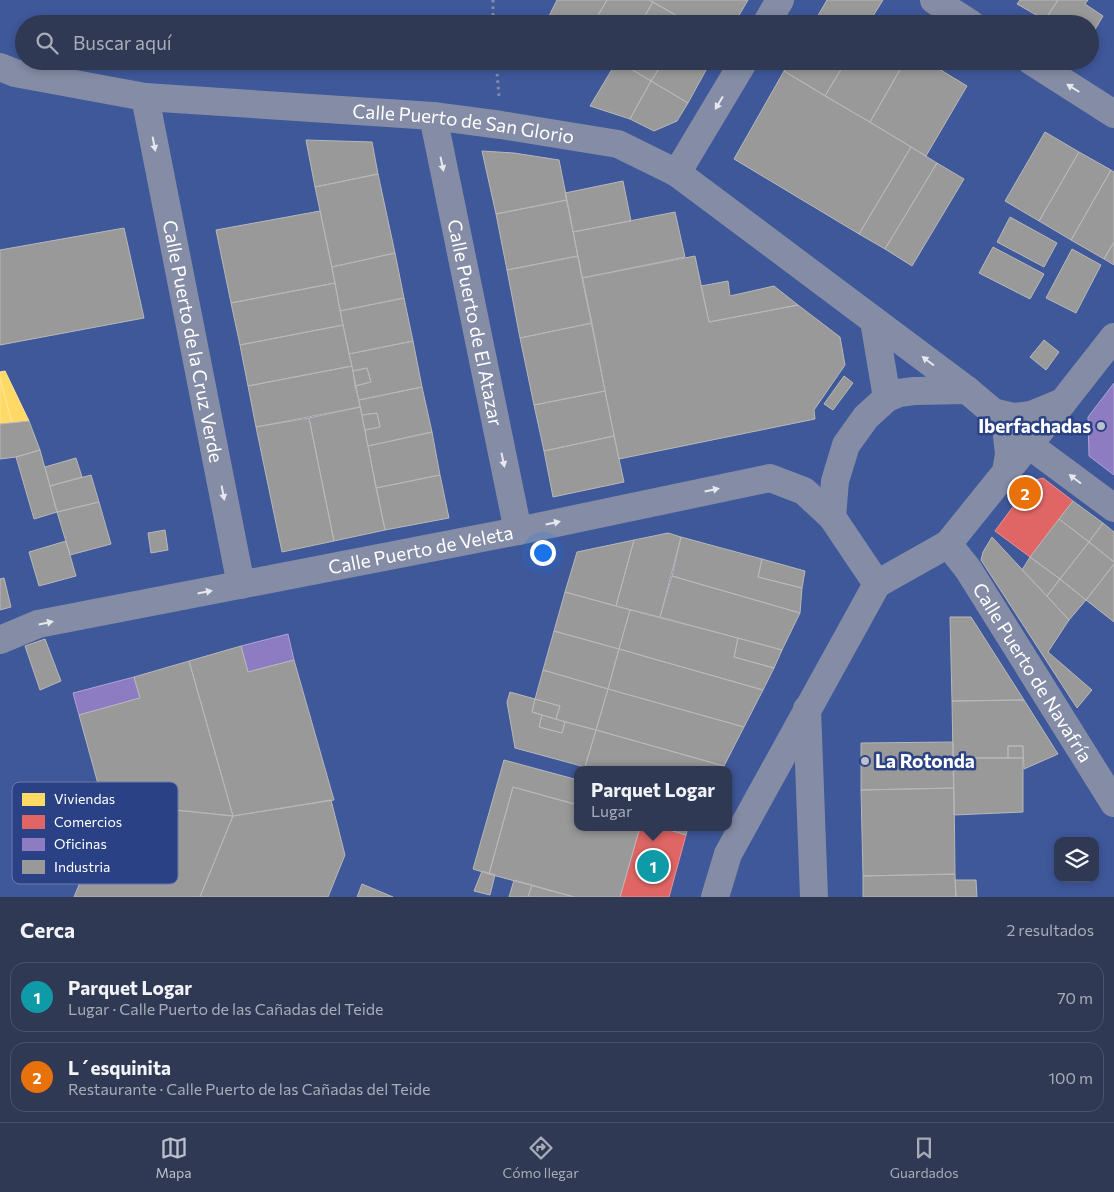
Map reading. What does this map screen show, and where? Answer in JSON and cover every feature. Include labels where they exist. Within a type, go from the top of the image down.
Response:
[{"type":"street","points":[[771,15],[780,0]]},
{"type":"street","points":[[934,0],[957,15]]},
{"type":"street","name":"Calle Puerto de San Glorio","points":[[0,67],[15,73],[145,97],[433,116],[618,144],[677,173],[967,390],[993,412]]},
{"type":"street","points":[[677,173],[739,70]]},
{"type":"street","points":[[1045,70],[1114,114]]},
{"type":"street","name":"Calle Puerto de la Cruz Verde","points":[[145,97],[242,585]]},
{"type":"street","name":"Calle Puerto de El Atazar","points":[[433,116],[518,531]]},
{"type":"street","points":[[874,321],[887,398]]},
{"type":"street","points":[[715,897],[728,854],[877,584],[948,544],[1114,337]]},
{"type":"street","points":[[832,517],[835,481],[846,445],[866,417],[887,398],[900,393],[967,390]]},
{"type":"street","points":[[993,412],[1014,417],[1031,415],[1063,402]]},
{"type":"street","points":[[993,412],[1006,428],[1009,454],[1006,472]]},
{"type":"street","points":[[1029,445],[1114,508]]},
{"type":"street","name":"Calle Puerto de Veleta","points":[[0,640],[38,624],[518,531],[770,478],[804,491],[832,517],[877,584]]},
{"type":"street","name":"Calle Puerto de Navafría","points":[[948,544],[968,569],[1114,803]]},
{"type":"street","points":[[807,708],[814,897]]},
{"type":"path","points":[[493,0],[494,15]]},
{"type":"shaded area","points":[[0,0],[1114,0],[1114,897],[0,897]]},
{"type":"building: Viviendas","points":[[5,371],[29,421],[12,423],[0,378],[0,372]]},
{"type":"building: Viviendas","points":[[0,378],[12,423],[0,424]]},
{"type":"building: Comercios","points":[[1043,478],[1073,501],[1030,557],[995,531],[1032,481]]},
{"type":"building: Comercios","points":[[639,831],[673,831],[686,835],[669,897],[620,897]]},
{"type":"building: Oficinas","name":"Iberfachadas","points":[[1114,383],[1114,475],[1089,456],[1088,417]]},
{"type":"building: Oficinas","points":[[288,634],[294,660],[248,672],[241,646]]},
{"type":"building: Oficinas","points":[[134,677],[140,698],[79,715],[73,693]]},
{"type":"building: Industria","points":[[557,0],[607,0],[598,15],[550,15]]},
{"type":"building: Industria","points":[[607,0],[649,0],[653,2],[645,15],[598,15]]},
{"type":"building: Industria","points":[[649,0],[748,0],[739,15],[675,15]]},
{"type":"building: Industria","points":[[827,0],[883,0],[874,15],[818,15]]},
{"type":"building: Industria","points":[[1020,0],[1058,0],[1048,15],[1036,15],[1017,4]]},
{"type":"building: Industria","points":[[1058,0],[1088,0],[1085,4],[1103,16],[1099,23],[1099,15],[1048,15]]},
{"type":"building: Industria","points":[[653,2],[676,15],[645,15]]},
{"type":"building: Industria","points":[[612,70],[632,70],[651,81],[630,119],[590,106]]},
{"type":"building: Industria","points":[[633,70],[658,70],[651,81]]},
{"type":"building: Industria","points":[[658,70],[706,70],[688,103],[651,81]]},
{"type":"building: Industria","points":[[785,70],[841,70],[825,96]]},
{"type":"building: Industria","points":[[841,70],[900,70],[870,122],[825,96]]},
{"type":"building: Industria","points":[[900,70],[941,70],[967,86],[926,156],[870,122]]},
{"type":"building: Industria","points":[[784,71],[911,147],[859,234],[734,159]]},
{"type":"building: Industria","points":[[651,81],[688,103],[677,121],[654,131],[630,119]]},
{"type":"building: Industria","points":[[1045,132],[1079,152],[1039,221],[1005,201]]},
{"type":"building: Industria","points":[[306,140],[372,142],[378,174],[315,187]]},
{"type":"building: Industria","points":[[911,147],[937,163],[885,249],[859,234]]},
{"type":"building: Industria","points":[[482,151],[514,153],[559,160],[567,200],[496,214]]},
{"type":"building: Industria","points":[[1079,152],[1111,170],[1071,240],[1039,221]]},
{"type":"building: Industria","points":[[937,163],[964,179],[912,266],[885,249]]},
{"type":"building: Industria","points":[[1111,170],[1114,172],[1114,242],[1104,259],[1071,240]]},
{"type":"building: Industria","points":[[378,174],[395,253],[332,267],[315,187]]},
{"type":"building: Industria","points":[[623,181],[631,221],[573,232],[565,193]]},
{"type":"building: Industria","points":[[567,200],[578,256],[507,270],[496,214]]},
{"type":"building: Industria","points":[[320,211],[335,283],[231,303],[216,230]]},
{"type":"building: Industria","points":[[675,212],[685,257],[582,278],[573,232]]},
{"type":"building: Industria","points":[[1010,217],[1057,243],[1044,267],[997,242]]},
{"type":"building: Industria","points":[[124,228],[144,318],[0,345],[0,250]]},
{"type":"building: Industria","points":[[1114,242],[1114,265],[1104,259]]},
{"type":"building: Industria","points":[[993,247],[1044,274],[1030,299],[979,273]]},
{"type":"building: Industria","points":[[1072,249],[1101,265],[1076,313],[1046,298]]},
{"type":"building: Industria","points":[[395,253],[404,298],[340,311],[332,267]]},
{"type":"building: Industria","points":[[578,256],[592,323],[520,338],[507,270]]},
{"type":"building: Industria","points":[[695,256],[709,322],[798,305],[840,337],[845,365],[814,410],[815,419],[619,459],[582,278]]},
{"type":"building: Industria","points":[[728,281],[730,296],[774,286],[798,305],[709,322],[701,286]]},
{"type":"building: Industria","points":[[335,283],[343,325],[240,345],[231,303]]},
{"type":"building: Industria","points":[[404,298],[413,341],[349,354],[340,311]]},
{"type":"building: Industria","points":[[592,323],[605,391],[534,405],[520,338]]},
{"type":"building: Industria","points":[[343,325],[352,366],[248,386],[240,345]]},
{"type":"building: Industria","points":[[1044,340],[1059,352],[1046,370],[1030,357]]},
{"type":"building: Industria","points":[[413,341],[422,387],[359,400],[355,386],[371,382],[367,368],[353,371],[349,354]]},
{"type":"building: Industria","points":[[352,366],[360,407],[256,427],[248,386]]},
{"type":"building: Industria","points":[[367,368],[371,382],[355,386],[353,371]]},
{"type":"building: Industria","points":[[844,376],[853,383],[833,410],[824,404]]},
{"type":"building: Industria","points":[[422,387],[432,432],[368,446],[365,430],[380,427],[377,413],[362,415],[359,400]]},
{"type":"building: Industria","points":[[605,391],[614,436],[544,451],[534,405]]},
{"type":"building: Industria","points":[[360,407],[385,530],[334,541],[309,418]]},
{"type":"building: Industria","points":[[377,413],[380,427],[365,430],[362,415]]},
{"type":"building: Industria","points":[[309,418],[334,541],[282,552],[256,427]]},
{"type":"building: Industria","points":[[29,421],[40,450],[16,457],[0,459],[0,424]]},
{"type":"building: Industria","points":[[432,432],[440,475],[376,488],[368,446]]},
{"type":"building: Industria","points":[[614,436],[624,482],[553,497],[544,451]]},
{"type":"building: Industria","points":[[40,450],[57,512],[34,519],[16,457]]},
{"type":"building: Industria","points":[[76,458],[82,477],[50,486],[45,467]]},
{"type":"building: Industria","points":[[91,475],[99,502],[57,512],[50,486]]},
{"type":"building: Industria","points":[[440,475],[449,518],[385,530],[376,488]]},
{"type":"building: Industria","points":[[1073,501],[1103,523],[1089,542],[1059,519]]},
{"type":"building: Industria","points":[[99,502],[111,544],[70,555],[57,512]]},
{"type":"building: Industria","points":[[1059,519],[1089,542],[1060,579],[1030,557]]},
{"type":"building: Industria","points":[[1103,523],[1114,532],[1114,562],[1089,542]]},
{"type":"building: Industria","points":[[165,530],[168,550],[151,553],[148,533]]},
{"type":"building: Industria","points":[[668,533],[681,537],[660,617],[616,606],[634,540]]},
{"type":"building: Industria","points":[[681,537],[762,559],[758,577],[802,588],[800,613],[672,576]]},
{"type":"building: Industria","points":[[992,537],[1069,620],[1048,652],[1092,690],[1077,708],[981,560],[983,552]]},
{"type":"building: Industria","points":[[634,540],[616,606],[565,592],[577,552]]},
{"type":"building: Industria","points":[[66,541],[76,576],[39,586],[29,552]]},
{"type":"building: Industria","points":[[1089,542],[1114,562],[1114,564],[1086,600],[1060,579]]},
{"type":"building: Industria","points":[[1030,557],[1060,579],[1047,596],[1022,570]]},
{"type":"building: Industria","points":[[762,559],[805,571],[802,588],[758,577]]},
{"type":"building: Industria","points":[[1114,564],[1114,622],[1086,600]]},
{"type":"building: Industria","points":[[672,576],[800,613],[782,650],[660,617]]},
{"type":"building: Industria","points":[[4,578],[11,607],[0,610],[0,579]]},
{"type":"building: Industria","points":[[1060,579],[1086,600],[1069,620],[1047,596]]},
{"type":"building: Industria","points":[[565,592],[630,610],[619,649],[554,631]]},
{"type":"building: Industria","points":[[630,610],[738,638],[734,657],[774,668],[763,690],[619,649]]},
{"type":"building: Industria","points":[[950,617],[971,617],[1024,700],[952,701]]},
{"type":"building: Industria","points":[[554,631],[619,649],[608,689],[543,670]]},
{"type":"building: Industria","points":[[738,638],[782,650],[774,668],[734,657]]},
{"type":"building: Industria","points":[[45,639],[61,681],[40,690],[25,646]]},
{"type":"building: Industria","points":[[241,646],[248,672],[294,660],[334,800],[233,816],[189,661]]},
{"type":"building: Industria","points":[[619,649],[763,690],[744,727],[608,689]]},
{"type":"building: Industria","points":[[189,661],[233,816],[178,810],[178,782],[97,782],[79,715],[140,698],[134,677]]},
{"type":"building: Industria","points":[[543,670],[608,689],[596,730],[556,719],[560,706],[535,699]]},
{"type":"building: Industria","points":[[608,689],[744,727],[724,766],[596,730]]},
{"type":"building: Industria","points":[[510,692],[535,699],[532,712],[542,715],[539,727],[562,733],[565,722],[596,730],[585,766],[515,748],[507,702]]},
{"type":"building: Industria","points":[[535,699],[560,706],[556,719],[532,712]]},
{"type":"building: Industria","points":[[1024,700],[1058,754],[1024,769],[1023,746],[1008,746],[1008,758],[953,758],[952,701]]},
{"type":"building: Industria","points":[[542,715],[565,722],[562,733],[539,727]]},
{"type":"building: Industria","points":[[596,730],[724,766],[585,766]]},
{"type":"building: Industria","points":[[953,742],[954,788],[861,790],[861,743]]},
{"type":"building: Industria","points":[[1008,746],[1023,746],[1023,758],[1008,758]]},
{"type":"building: Industria","points":[[953,758],[1023,758],[1023,812],[954,815]]},
{"type":"building: Industria","points":[[504,760],[574,779],[574,804],[513,787],[489,874],[473,869]]},
{"type":"building: Industria","points":[[513,787],[574,804],[574,831],[639,831],[620,897],[574,897],[489,874]]},
{"type":"building: Industria","points":[[954,788],[955,874],[863,876],[861,790]]},
{"type":"building: Industria","points":[[331,800],[345,855],[328,897],[200,897],[233,816]]},
{"type":"building: Industria","points":[[178,810],[233,816],[200,897],[74,897],[79,884],[178,884]]},
{"type":"building: Industria","points":[[673,831],[687,831],[686,835]]},
{"type":"building: Industria","points":[[482,871],[495,875],[490,895],[474,891]]},
{"type":"building: Industria","points":[[955,874],[956,897],[863,897],[863,876]]},
{"type":"building: Industria","points":[[514,880],[532,885],[528,897],[509,897]]},
{"type":"building: Industria","points":[[955,880],[976,880],[977,897],[956,897]]},
{"type":"building: Industria","points":[[362,884],[393,897],[357,897]]},
{"type":"building: Industria","points":[[532,885],[574,897],[528,897]]},
{"type":"place","name":"Iberfachadas","points":[[1101,426]]},
{"type":"place","name":"L´esquinita","points":[[1025,493]]},
{"type":"place","name":"La Rotonda","points":[[865,761]]},
{"type":"place","name":"Parquet Logar","points":[[653,866]]}]
